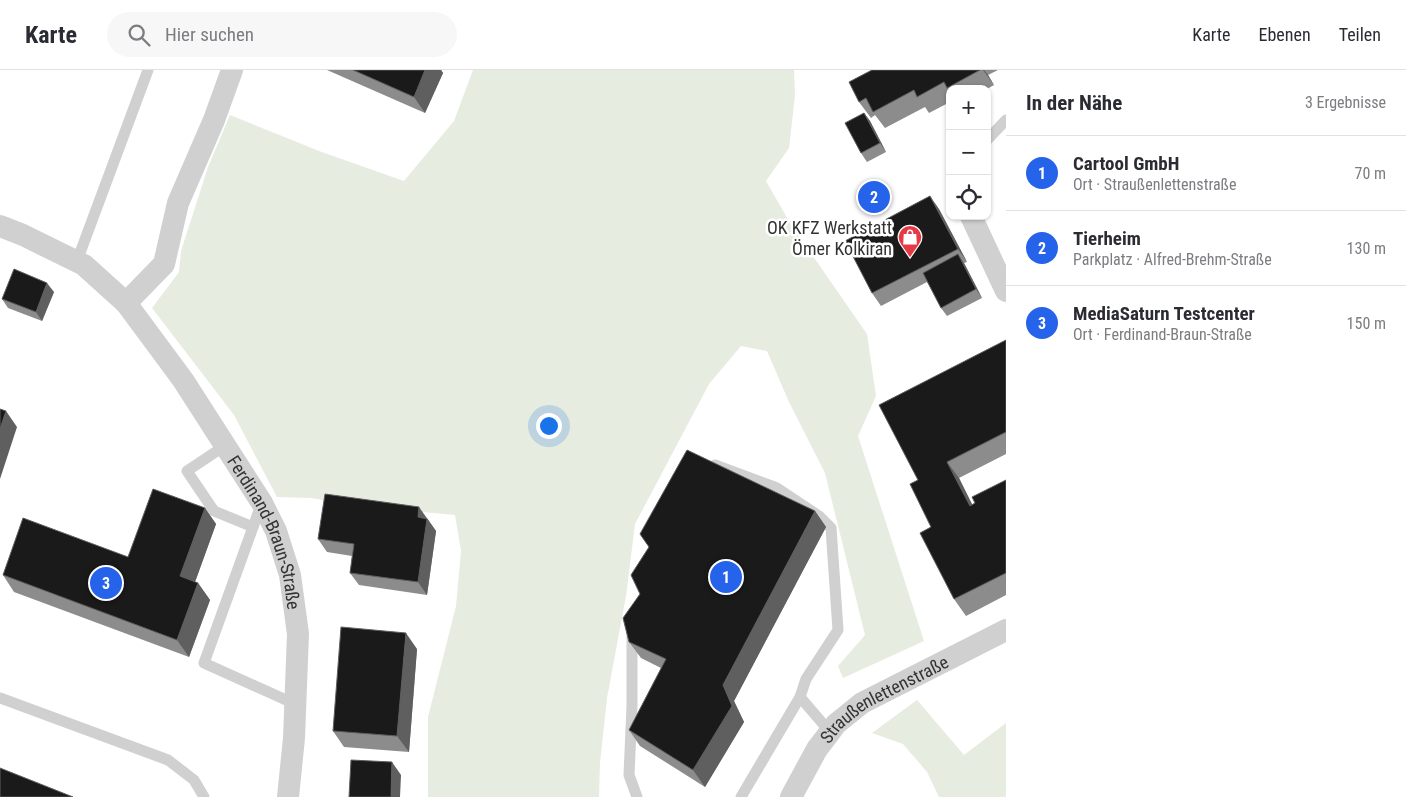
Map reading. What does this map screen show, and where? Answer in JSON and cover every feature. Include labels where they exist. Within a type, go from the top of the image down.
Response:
[{"type":"street","points":[[126,303],[164,264],[178,202],[214,120],[232,70]]},
{"type":"street","points":[[973,220],[1006,291]]},
{"type":"street","name":"Ferdinand-Braun-Straße","points":[[0,226],[84,264],[126,303],[183,380],[262,503],[276,531],[290,574],[298,634],[288,797]]},
{"type":"street","name":"Straußenlettenstraße","points":[[798,794],[817,750],[836,724],[862,703],[1006,630]]},
{"type":"lane","points":[[77,261],[148,70]]},
{"type":"lane","points":[[991,136],[1006,120]]},
{"type":"lane","points":[[226,445],[187,471],[214,511],[253,527]]},
{"type":"lane","points":[[706,461],[777,488],[819,516],[831,528],[838,630],[806,678],[800,697],[740,797]]},
{"type":"lane","points":[[262,503],[204,663],[295,704]]},
{"type":"lane","points":[[634,617],[632,626],[632,706],[628,775],[637,797]]},
{"type":"lane","points":[[800,697],[830,732]]},
{"type":"lane","points":[[0,698],[168,760],[194,780],[204,797]]},
{"type":"shaded area","points":[[473,70],[794,70],[795,95],[789,148],[766,181],[790,223],[867,334],[876,396],[858,436],[924,641],[843,678],[838,666],[865,635],[825,473],[789,402],[767,351],[741,346],[709,384],[635,524],[626,596],[607,698],[600,763],[599,797],[428,797],[428,717],[456,606],[461,551],[455,515],[357,506],[311,498],[277,497],[234,415],[152,308],[179,272],[181,251],[208,167],[230,115],[319,151],[404,181],[454,121]]},
{"type":"shaded area","points":[[917,700],[964,755],[1006,723],[1006,797],[939,797],[927,772],[903,744],[872,733]]},
{"type":"building","points":[[353,70],[425,70],[414,97]]},
{"type":"building","points":[[872,70],[980,70],[952,85],[946,86],[944,82],[917,97],[914,90],[873,112],[866,98],[859,102],[849,82]]},
{"type":"building","points":[[864,113],[880,143],[861,153],[845,123]]},
{"type":"building","name":"OK KFZ Werkstatt Ömer Kolkiran","points":[[930,196],[958,249],[872,293],[845,241]]},
{"type":"building","points":[[958,254],[976,289],[941,308],[923,273]]},
{"type":"building","points":[[14,269],[47,283],[36,312],[2,299]]},
{"type":"building","points":[[1006,340],[1006,432],[947,462],[970,506],[975,503],[972,497],[1006,480],[1006,573],[954,599],[920,533],[931,527],[910,484],[918,480],[879,405]]},
{"type":"building","points":[[0,409],[6,411],[0,429]]},
{"type":"building","points":[[687,450],[815,511],[723,685],[732,706],[693,770],[629,730],[666,659],[629,642],[623,618],[640,594],[631,575],[649,547],[640,534]]},
{"type":"building","points":[[153,489],[205,508],[180,576],[198,583],[177,640],[3,575],[23,518],[128,557]]},
{"type":"building","points":[[325,494],[419,507],[418,517],[427,519],[418,582],[350,573],[354,544],[318,539]]},
{"type":"building","points":[[341,627],[406,633],[397,736],[333,731]]},
{"type":"building","points":[[351,760],[392,762],[391,797],[349,797]]},
{"type":"building","points":[[0,768],[73,797],[0,797]]},
{"type":"place","name":"Tierheim","points":[[874,197]]},
{"type":"place","name":"OK KFZ Werkstatt Ömer Kolkiran","points":[[910,258]]},
{"type":"place","name":"Cartool GmbH","points":[[726,577]]},
{"type":"place","name":"MediaSaturn Testcenter","points":[[106,583]]}]
